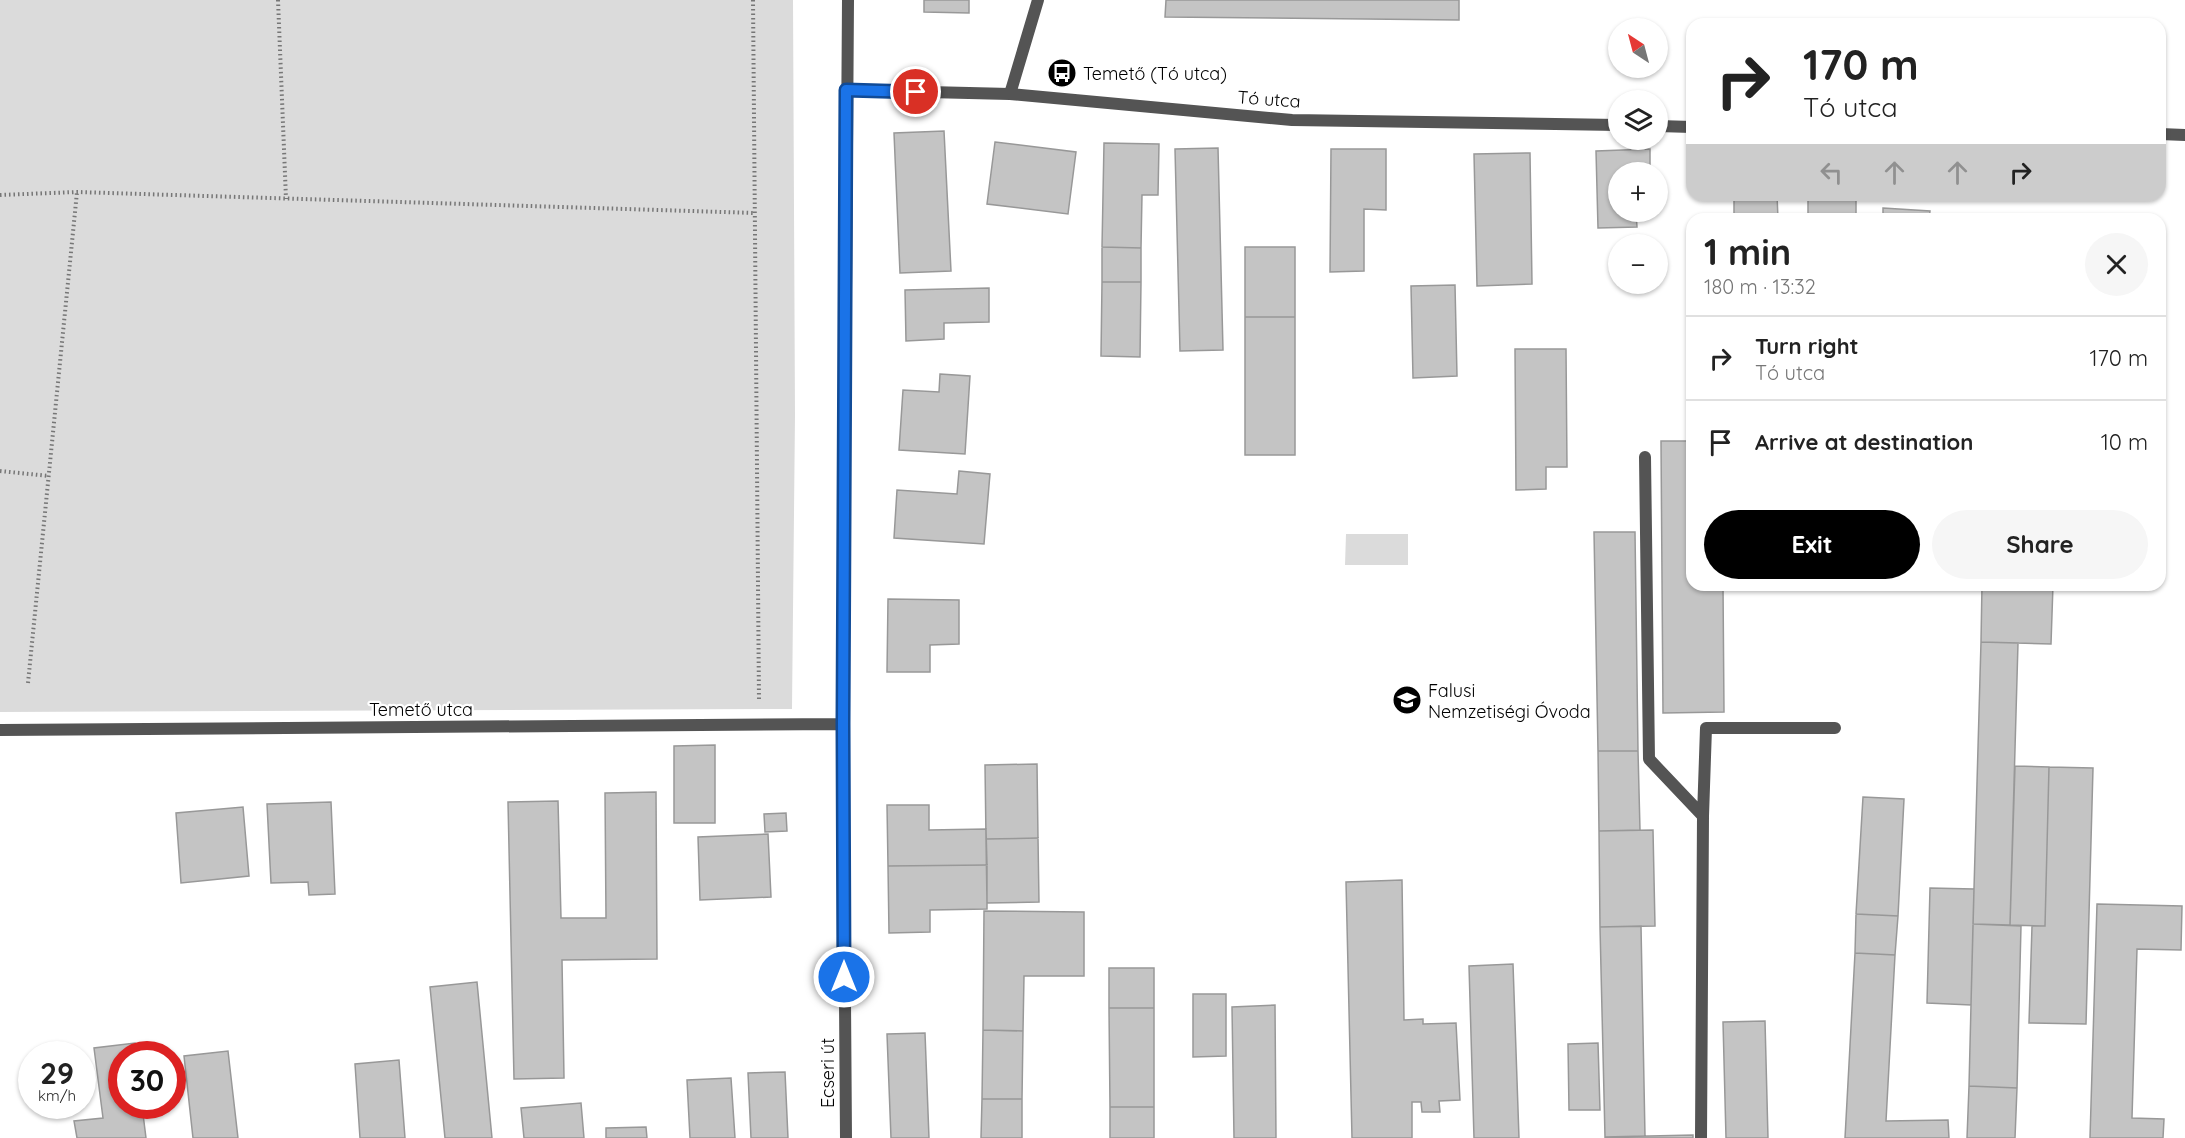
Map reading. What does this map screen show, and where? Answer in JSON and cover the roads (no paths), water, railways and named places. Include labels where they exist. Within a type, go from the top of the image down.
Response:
[{"type":"street","name":"Ecseri út","points":[[846,1138],[843,724],[848,0]]},
{"type":"street","points":[[1010,94],[1038,0]]},
{"type":"street","name":"Tó utca","points":[[846,90],[1010,94],[1292,120],[1608,125]]},
{"type":"street","points":[[1668,126],[1686,127]]},
{"type":"street","points":[[2166,134],[2185,135]]},
{"type":"street","points":[[1645,457],[1649,759],[1703,816]]},
{"type":"street","name":"Temető utca","points":[[0,730],[843,724]]},
{"type":"street","points":[[1701,1138],[1703,816],[1706,728],[1835,728]]},
{"type":"place","name":"Temető (Tó utca)","points":[[1062,73]]},
{"type":"place","name":"Falusi Nemzetiségi Óvoda","points":[[1407,700]]}]
